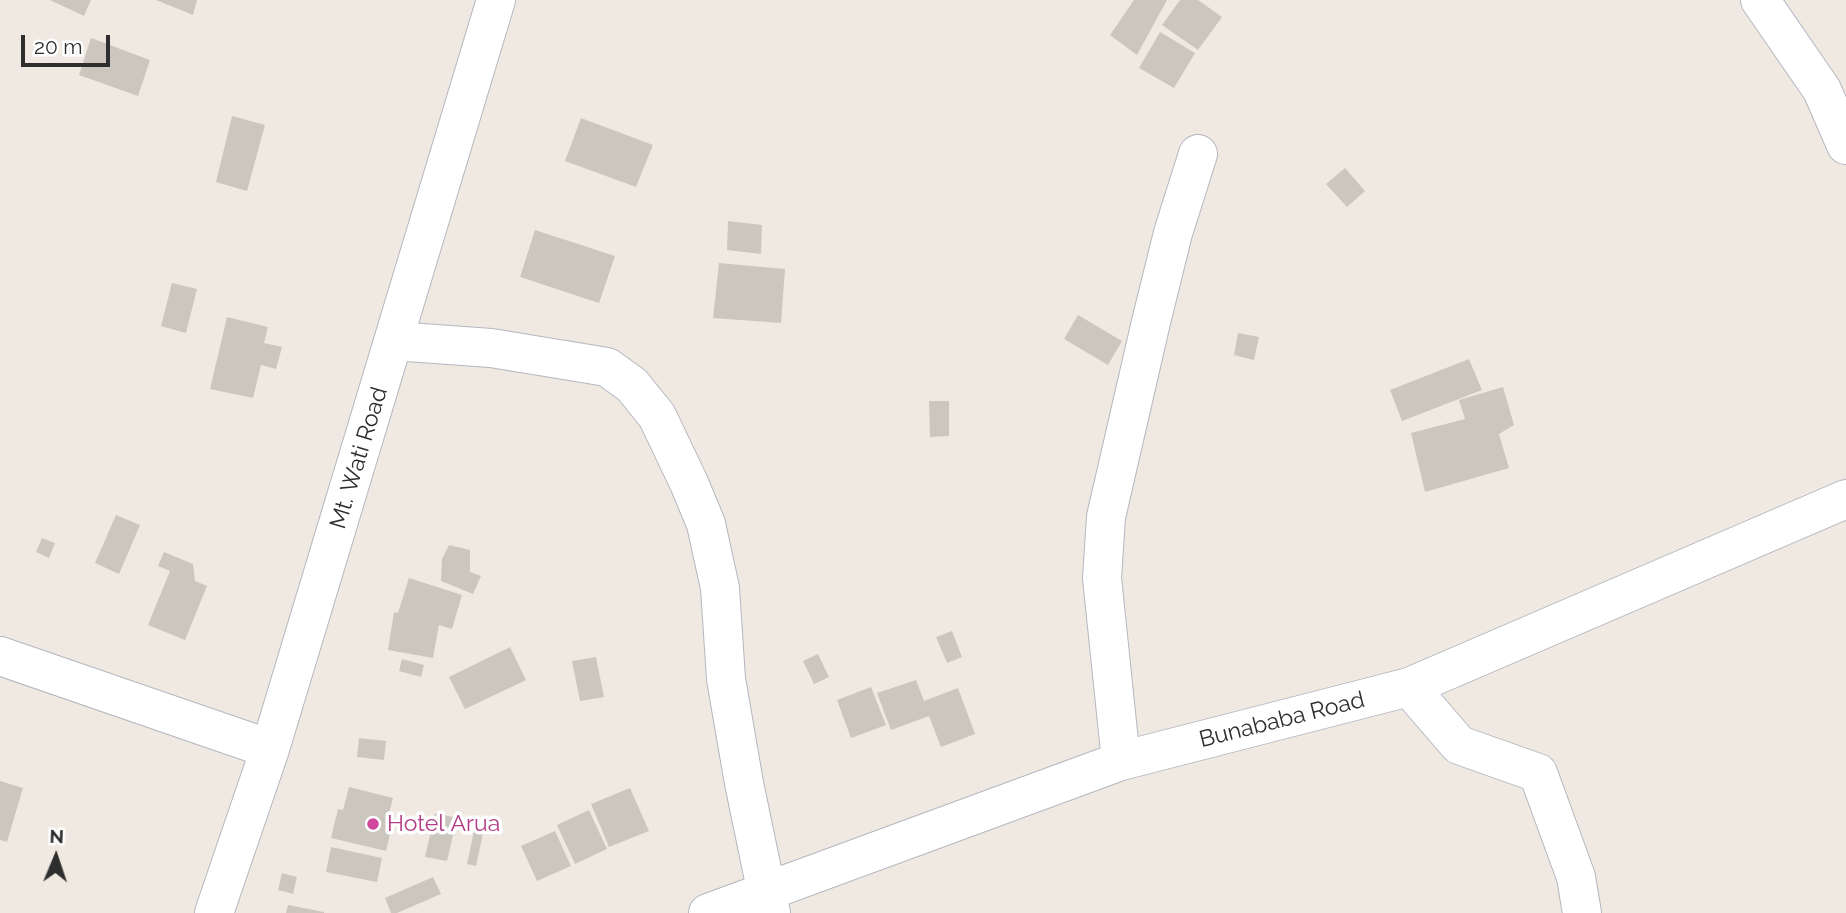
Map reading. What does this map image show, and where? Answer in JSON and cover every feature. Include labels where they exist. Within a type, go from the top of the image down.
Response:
[{"type":"street","name":"Mt. Wati Road","points":[[214,913],[270,749],[496,0]]},
{"type":"street","points":[[1760,0],[1822,90],[1846,145]]},
{"type":"street","points":[[1121,761],[1102,578],[1107,516],[1151,322],[1198,154]]},
{"type":"street","points":[[394,341],[491,348],[607,368],[632,385],[657,416],[706,524],[720,588],[726,679],[769,902]]},
{"type":"street","name":"Bunababa Road","points":[[708,913],[769,902],[1121,761],[1409,687],[1846,499]]},
{"type":"street","points":[[0,656],[270,749]]},
{"type":"street","points":[[1409,687],[1459,745],[1538,773],[1576,877],[1582,913]]},
{"type":"building","points":[[50,0],[91,0],[84,16]]},
{"type":"building","points":[[156,0],[197,0],[193,15]]},
{"type":"building","points":[[1134,0],[1167,0],[1137,55],[1110,35]]},
{"type":"building","points":[[1180,0],[1198,0],[1222,17],[1198,50],[1162,25]]},
{"type":"building","points":[[1160,32],[1195,53],[1174,88],[1139,68]]},
{"type":"building","points":[[91,38],[150,60],[138,96],[79,75]]},
{"type":"building","points":[[232,116],[265,125],[247,191],[216,182]]},
{"type":"building","points":[[581,118],[653,145],[636,187],[565,161]]},
{"type":"building","points":[[1345,168],[1365,191],[1347,207],[1326,184]]},
{"type":"building","points":[[728,221],[762,225],[761,254],[727,250]]},
{"type":"building","points":[[535,230],[615,256],[599,303],[520,277]]},
{"type":"building","points":[[719,263],[785,269],[781,323],[713,318]]},
{"type":"building","points":[[172,283],[197,289],[186,333],[161,326]]},
{"type":"building","points":[[1078,315],[1122,341],[1108,365],[1064,339]]},
{"type":"building","points":[[227,317],[268,327],[264,343],[282,347],[276,369],[261,365],[253,398],[210,389]]},
{"type":"building","points":[[1238,333],[1259,337],[1254,360],[1234,355]]},
{"type":"building","points":[[1469,359],[1482,390],[1402,421],[1390,390]]},
{"type":"building","points":[[1503,387],[1514,425],[1499,434],[1509,468],[1425,492],[1411,433],[1465,419],[1459,400]]},
{"type":"building","points":[[929,401],[949,401],[949,436],[930,437]]},
{"type":"building","points":[[116,515],[140,525],[119,574],[95,563]]},
{"type":"building","points":[[42,538],[55,543],[49,558],[36,552]]},
{"type":"building","points":[[449,545],[470,550],[470,572],[481,576],[473,594],[441,581],[442,559]]},
{"type":"building","points":[[164,552],[193,564],[195,581],[207,586],[185,640],[148,625],[170,571],[158,566]]},
{"type":"building","points":[[409,578],[462,595],[452,629],[439,625],[433,658],[388,650],[394,612],[398,613]]},
{"type":"building","points":[[952,631],[962,657],[947,663],[936,637]]},
{"type":"building","points":[[510,647],[526,680],[465,709],[449,677]]},
{"type":"building","points":[[818,654],[829,677],[814,684],[803,661]]},
{"type":"building","points":[[596,657],[604,697],[580,701],[572,661]]},
{"type":"building","points":[[402,659],[424,665],[421,677],[399,671]]},
{"type":"building","points":[[916,680],[924,701],[958,688],[975,734],[941,747],[929,716],[891,730],[877,693]]},
{"type":"building","points":[[871,687],[886,725],[851,738],[837,700]]},
{"type":"building","points":[[359,738],[386,741],[384,760],[357,757]]},
{"type":"building","points":[[0,781],[23,788],[7,842],[0,840]]},
{"type":"building","points":[[349,787],[393,798],[387,821],[393,822],[386,851],[331,838],[338,809],[343,810]]},
{"type":"building","points":[[630,788],[649,831],[609,847],[591,804]]},
{"type":"building","points":[[589,810],[607,849],[575,864],[557,825]]},
{"type":"building","points":[[435,813],[457,818],[447,861],[425,857]]},
{"type":"building","points":[[474,831],[483,833],[476,866],[467,864]]},
{"type":"building","points":[[555,831],[571,866],[537,881],[521,846]]},
{"type":"building","points":[[331,847],[382,858],[377,882],[326,872]]},
{"type":"building","points":[[282,873],[297,877],[293,894],[278,890]]},
{"type":"building","points":[[433,877],[441,894],[397,913],[391,913],[385,898]]},
{"type":"building","points":[[288,905],[324,912],[324,913],[286,913]]},
{"type":"place","name":"Hotel Arua","points":[[373,824]]}]
